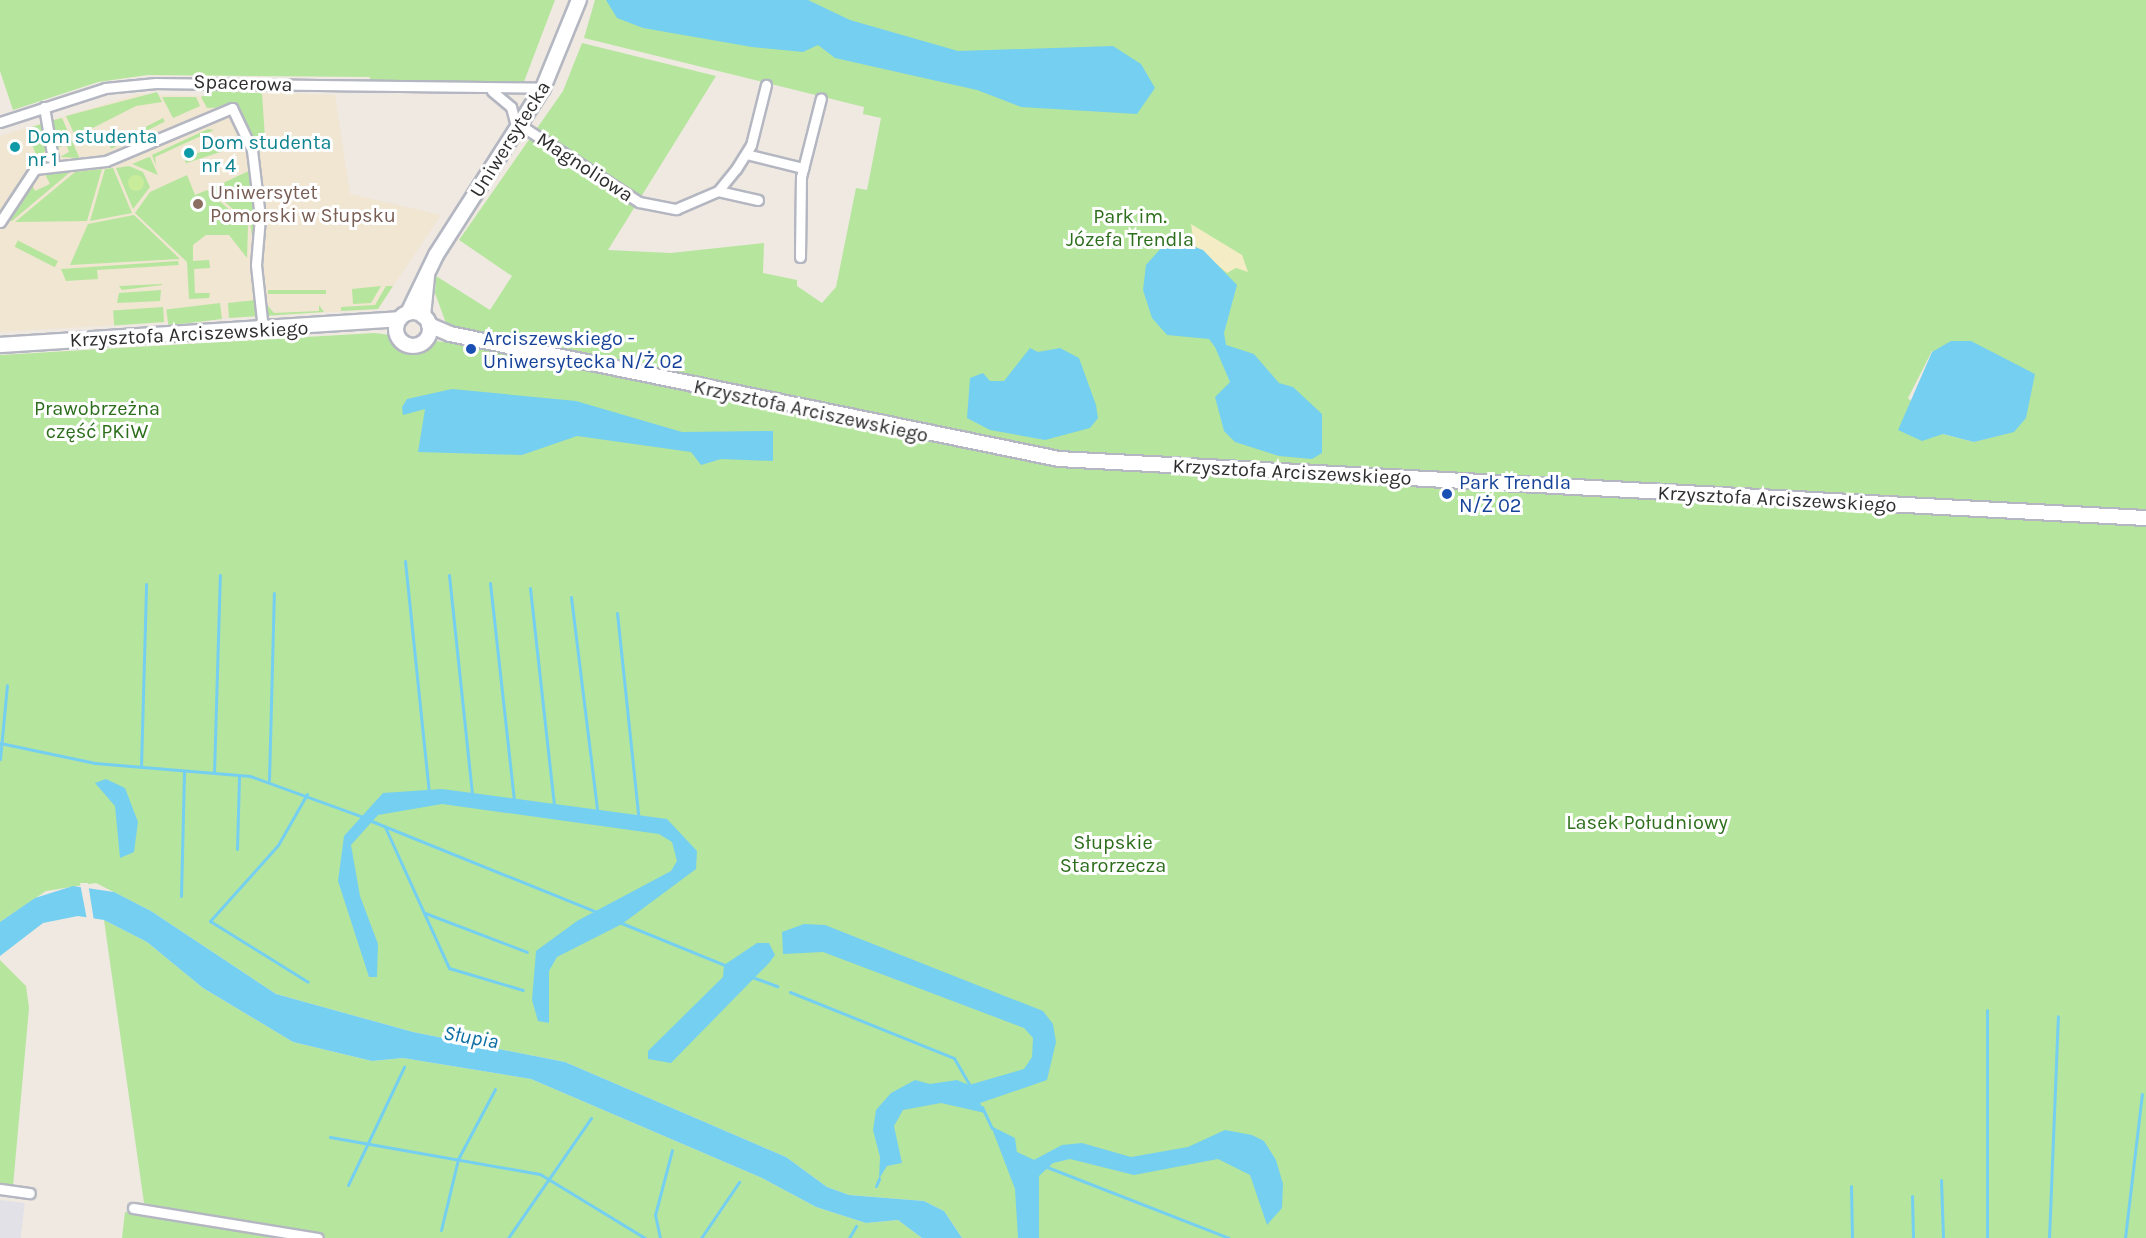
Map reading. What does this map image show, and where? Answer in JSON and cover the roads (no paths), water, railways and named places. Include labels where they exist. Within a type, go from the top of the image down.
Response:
[{"type":"street","name":"Uniwersytecka","points":[[397,334],[427,271],[543,88],[579,0]]},
{"type":"street","name":"Spacerowa","points":[[0,122],[105,88],[182,81],[492,91],[543,88]]},
{"type":"street","name":"Magnoliowa","points":[[518,128],[639,202],[676,209],[718,191],[746,154],[766,86]]},
{"type":"street","points":[[492,91],[511,107],[518,128]]},
{"type":"street","points":[[800,257],[803,168],[821,98]]},
{"type":"street","points":[[44,107],[54,165]]},
{"type":"street","points":[[0,222],[31,172],[54,165],[106,161],[220,110],[236,110],[250,138],[257,185],[261,224],[256,265],[263,329]]},
{"type":"street","points":[[746,154],[803,168]]},
{"type":"street","points":[[718,191],[758,200]]},
{"type":"street","name":"Uniwersytecka","points":[[427,271],[427,325]]},
{"type":"street","points":[[379,324],[397,334],[409,345],[427,325],[404,316]]},
{"type":"street","name":"Krzysztofa Arciszewskiego","points":[[0,345],[379,324],[404,316]]},
{"type":"street","name":"Krzysztofa Arciszewskiego","points":[[427,325],[450,334],[1059,459],[2146,518]]},
{"type":"street","points":[[0,1189],[30,1193]]},
{"type":"street","points":[[133,1208],[318,1238]]},
{"type":"water","points":[[606,0],[808,0],[850,20],[958,51],[1113,46],[1141,64],[1155,88],[1137,114],[1021,107],[977,90],[835,58],[818,45],[803,52],[752,47],[643,28],[617,18]]},
{"type":"water","points":[[1170,238],[1203,250],[1237,285],[1224,333],[1226,345],[1254,354],[1279,383],[1293,387],[1322,414],[1322,453],[1312,459],[1279,456],[1235,442],[1224,431],[1215,397],[1230,382],[1215,347],[1209,339],[1167,335],[1152,318],[1143,290],[1146,265]]},
{"type":"water","points":[[1951,341],[1971,341],[2035,374],[2026,418],[2014,432],[1974,442],[1943,434],[1922,441],[1898,430],[1932,352]]},
{"type":"water","points":[[1030,348],[1038,352],[1060,348],[1079,358],[1096,405],[1098,418],[1090,428],[1045,440],[990,430],[967,418],[970,378],[983,373],[990,381],[1004,381]]},
{"type":"water","points":[[452,389],[576,401],[682,432],[773,431],[773,461],[721,459],[701,465],[691,452],[577,436],[522,455],[418,452],[425,409],[403,415],[402,407],[407,399]]},
{"type":"water","points":[[106,779],[125,788],[138,822],[134,852],[120,858],[115,806],[95,783]]},
{"type":"water","points":[[442,789],[667,819],[697,851],[696,869],[622,924],[557,957],[549,971],[549,1023],[538,1021],[532,1000],[536,951],[577,921],[671,871],[677,861],[672,842],[659,834],[442,804],[378,815],[351,845],[360,896],[378,944],[377,977],[369,977],[338,881],[344,836],[383,793]]},
{"type":"water","points":[[73,886],[114,892],[151,911],[276,994],[413,1032],[565,1062],[786,1157],[827,1187],[849,1195],[924,1201],[944,1211],[962,1238],[922,1238],[898,1220],[866,1223],[816,1207],[762,1178],[531,1079],[403,1058],[372,1061],[293,1042],[203,988],[147,942],[104,920],[78,916],[43,923],[0,956],[0,922],[35,898]]},
{"type":"water","points":[[804,924],[825,925],[1043,1011],[1053,1024],[1056,1042],[1047,1080],[980,1103],[985,1113],[941,1103],[903,1110],[894,1126],[902,1163],[887,1166],[879,1179],[880,1157],[873,1130],[876,1110],[891,1093],[915,1080],[930,1084],[957,1080],[969,1085],[1024,1069],[1032,1057],[1033,1038],[1024,1028],[823,952],[783,954],[782,932]]},
{"type":"water","points":[[757,943],[769,943],[775,955],[769,963],[671,1063],[648,1059],[648,1051],[723,977],[724,965]]},
{"type":"water","points":[[991,1126],[1015,1138],[1017,1153],[1032,1161],[1062,1145],[1082,1143],[1131,1157],[1188,1147],[1225,1130],[1252,1135],[1264,1141],[1276,1160],[1283,1184],[1282,1208],[1267,1225],[1250,1175],[1218,1159],[1134,1175],[1070,1159],[1053,1163],[1039,1176],[1039,1238],[1018,1238],[1015,1189]]},
{"type":"waterway","points":[[405,561],[429,792]]},
{"type":"waterway","points":[[214,773],[220,575]]},
{"type":"waterway","points":[[449,575],[472,794]]},
{"type":"waterway","points":[[490,583],[514,799]]},
{"type":"waterway","points":[[141,767],[146,584]]},
{"type":"waterway","points":[[530,588],[554,804]]},
{"type":"waterway","points":[[269,780],[274,593]]},
{"type":"waterway","points":[[571,597],[597,810]]},
{"type":"waterway","points":[[617,613],[638,814]]},
{"type":"waterway","points":[[0,759],[7,685]]},
{"type":"waterway","points":[[0,743],[95,763],[250,776],[363,817]]},
{"type":"waterway","points":[[181,896],[184,771]]},
{"type":"waterway","points":[[237,849],[239,776]]},
{"type":"waterway","points":[[307,794],[278,845],[210,921],[308,982]]},
{"type":"waterway","points":[[369,820],[599,913]]},
{"type":"waterway","points":[[385,827],[449,968],[523,990]]},
{"type":"waterway","points":[[425,913],[527,952]]},
{"type":"waterway","points":[[619,922],[727,966]]},
{"type":"waterway","points":[[752,977],[777,986]]},
{"type":"waterway","points":[[790,992],[954,1058],[971,1088]]},
{"type":"waterway","points":[[1987,1010],[1987,1238]]},
{"type":"waterway","points":[[2049,1238],[2058,1016]]},
{"type":"waterway","points":[[348,1185],[404,1067]]},
{"type":"waterway","points":[[441,1230],[458,1159],[495,1089]]},
{"type":"waterway","points":[[2125,1238],[2142,1094]]},
{"type":"waterway","points":[[982,1107],[992,1128]]},
{"type":"waterway","points":[[508,1238],[591,1118]]},
{"type":"waterway","points":[[330,1137],[540,1174],[645,1238]]},
{"type":"waterway","points":[[660,1238],[655,1215],[672,1150]]},
{"type":"waterway","points":[[1014,1152],[1035,1162]]},
{"type":"waterway","points":[[1047,1167],[1229,1238]]},
{"type":"waterway","points":[[876,1186],[879,1179]]},
{"type":"waterway","points":[[1941,1180],[1943,1238]]},
{"type":"waterway","points":[[701,1238],[739,1182]]},
{"type":"waterway","points":[[1851,1186],[1852,1238]]},
{"type":"waterway","points":[[1912,1196],[1913,1238]]},
{"type":"waterway","points":[[849,1238],[856,1226]]},
{"type":"place","name":"Dom studenta nr 1","points":[[15,147]]},
{"type":"place","name":"Dom studenta nr 4","points":[[189,153]]},
{"type":"place","name":"Uniwersytet Pomorski w Słupsku","points":[[198,204]]},
{"type":"place","name":"Arciszewskiego - Uniwersytecka N/Ż 02","points":[[471,349]]},
{"type":"place","name":"Park Trendla N/Ż 02","points":[[1447,494]]},
{"type":"park label","name":"Park im. Józefa Trendla","points":[[1130,228]]},
{"type":"park label","name":"Prawobrzeżna część PKiW","points":[[97,420]]},
{"type":"park label","name":"Lasek Południowy","points":[[1647,822]]},
{"type":"park label","name":"Słupskie Starorzecza","points":[[1113,854]]},
{"type":"water label","name":"Słupia","points":[[471,1037]]}]
